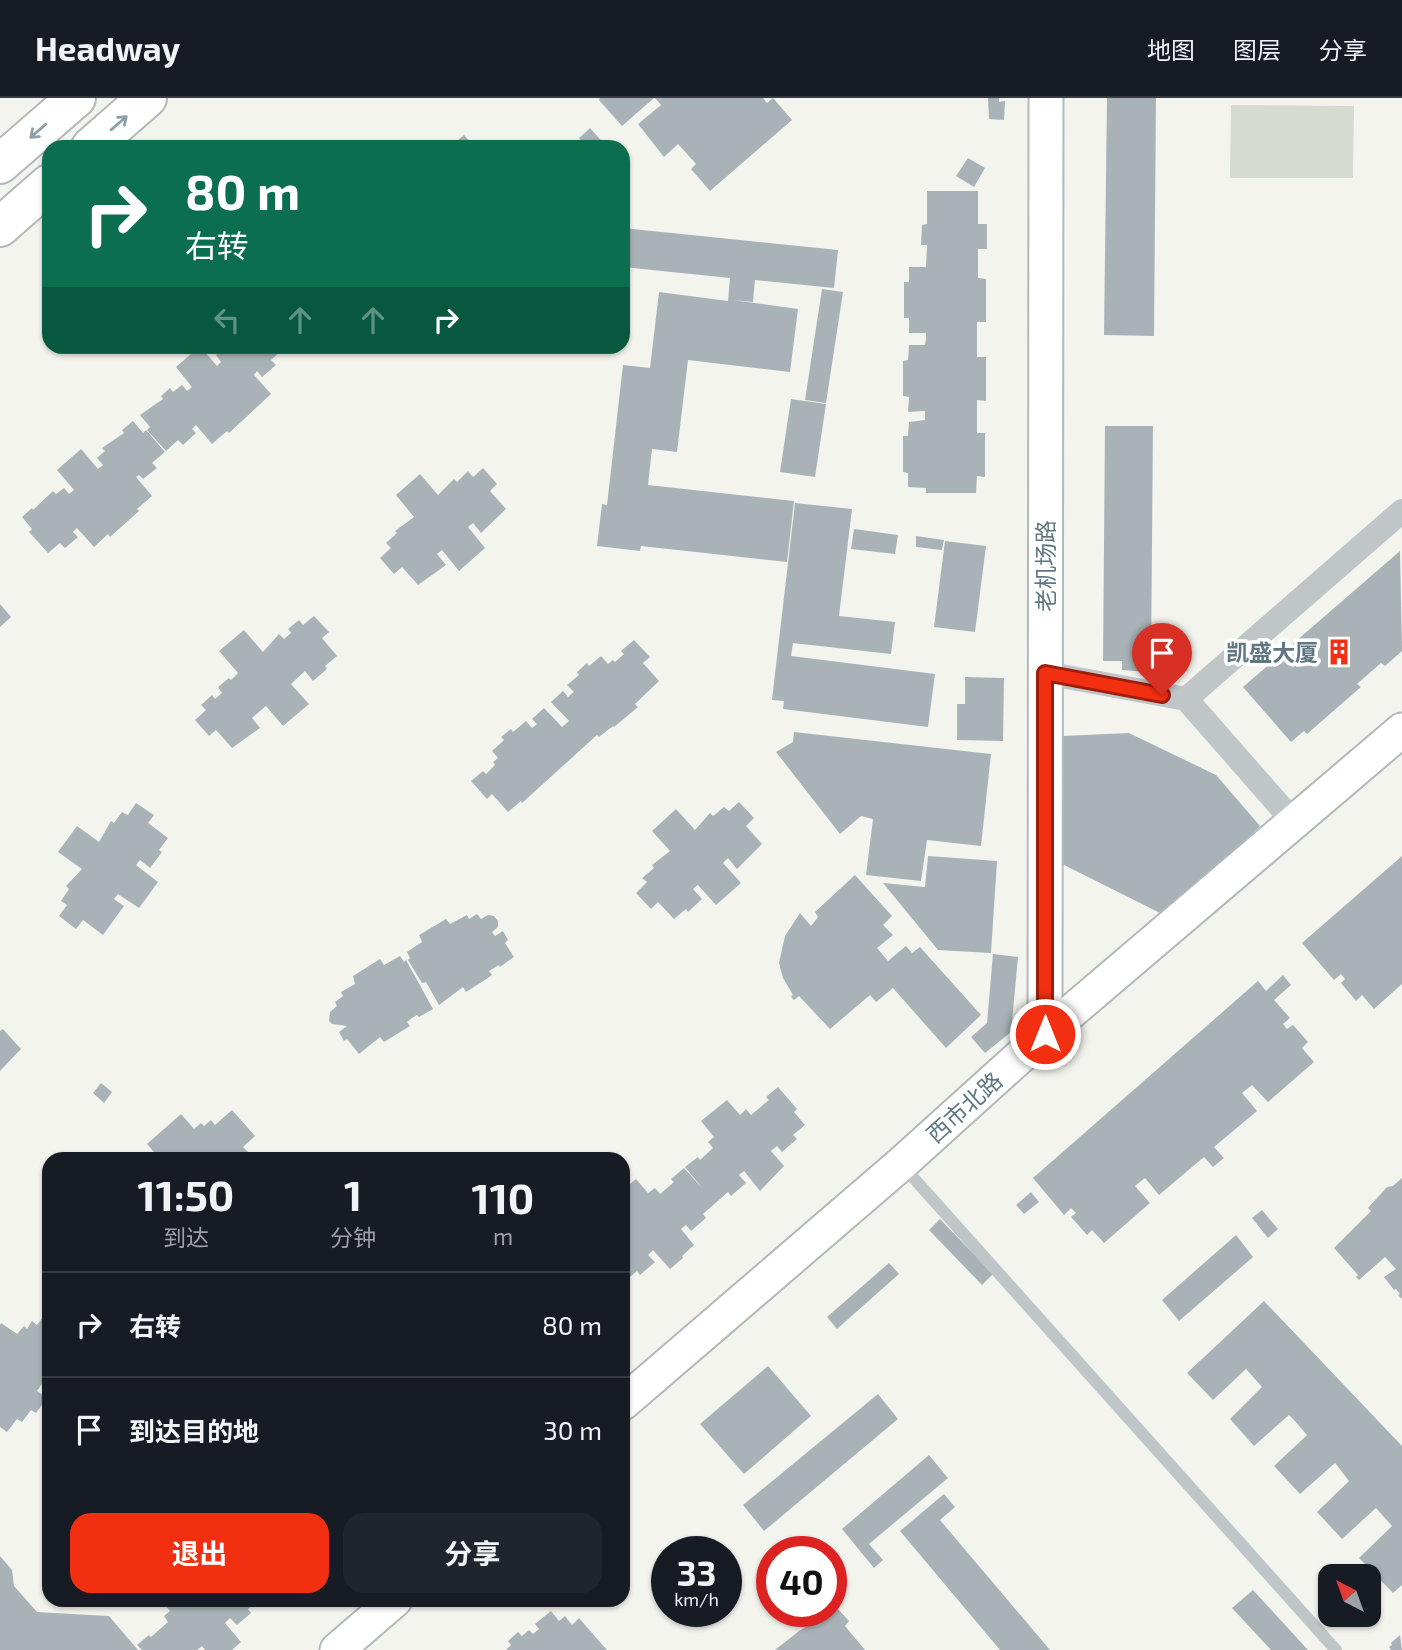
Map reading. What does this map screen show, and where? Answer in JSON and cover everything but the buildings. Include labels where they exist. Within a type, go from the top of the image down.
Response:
[{"type":"main road","points":[[0,164],[76,98]]},
{"type":"main road","points":[[99,140],[147,98]]},
{"type":"main road","points":[[0,227],[42,190]]},
{"type":"street","name":"老机场路","points":[[1045,1034],[1046,98]]},
{"type":"street","points":[[1186,699],[1402,512]]},
{"type":"street","points":[[1045,673],[1186,699],[1294,822]]},
{"type":"street","name":"西市北路","points":[[630,1397],[901,1164],[1045,1034],[1402,730]]},
{"type":"street","points":[[337,1650],[388,1607]]},
{"type":"lane","points":[[901,1164],[1336,1650]]},
{"type":"shaded area","points":[[1231,105],[1354,106],[1353,178],[1230,178]]},
{"type":"place","name":"凯盛大厦","points":[[1339,652]]},
{"type":"route","points":[[1045,1034],[1045,673],[1162,695]]}]
